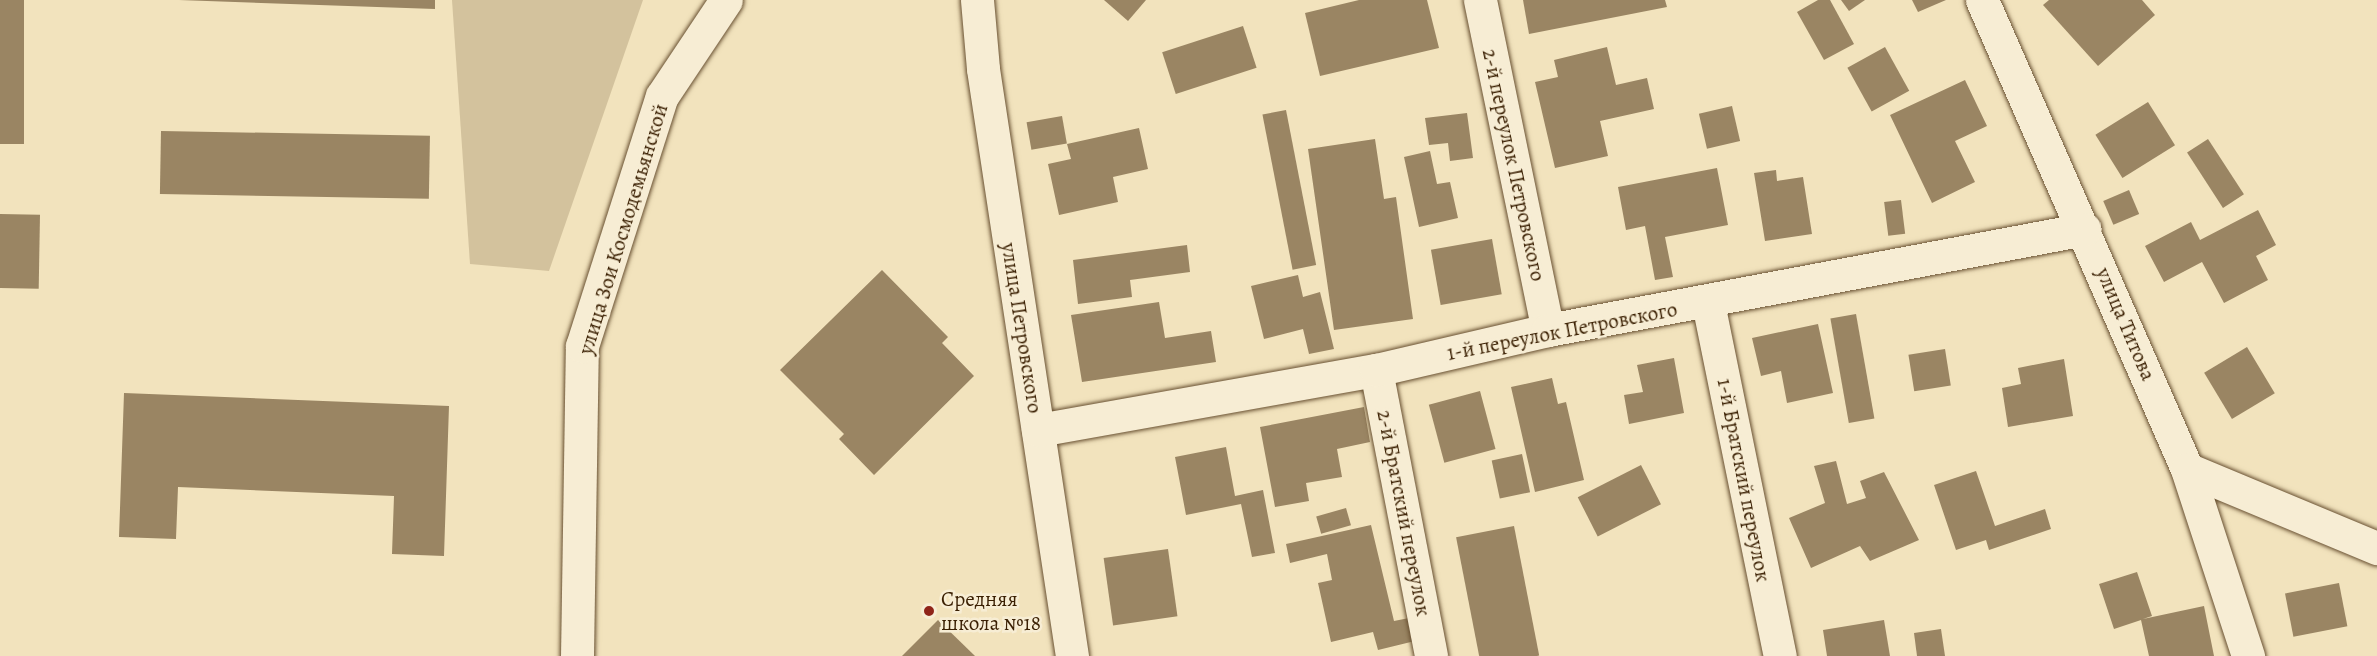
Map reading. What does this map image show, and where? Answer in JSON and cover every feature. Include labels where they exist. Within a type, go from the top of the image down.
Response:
[{"type":"street","name":"улица Зои Космодемьянской","points":[[577,656],[582,346],[662,96],[726,0]]},
{"type":"street","name":"улица Петровского","points":[[977,0],[983,69],[1072,656]]},
{"type":"street","name":"2-й переулок Петровского","points":[[1480,0],[1548,330]]},
{"type":"street","name":"улица Титова","points":[[1982,0],[2085,229],[2187,469],[2248,656]]},
{"type":"street","name":"1-й переулок Петровского","points":[[1038,430],[1376,370],[1548,330],[1708,303],[2085,229]]},
{"type":"street","name":"1-й Братский переулок","points":[[1708,303],[1780,656]]},
{"type":"street","name":"2-й Братский переулок","points":[[1376,370],[1431,656]]},
{"type":"street","points":[[2187,469],[2377,548]]},
{"type":"shaded area","points":[[452,0],[643,0],[549,271],[470,264]]},
{"type":"building","points":[[0,0],[24,0],[24,144],[0,144]]},
{"type":"building","points":[[179,0],[435,0],[435,9]]},
{"type":"building","points":[[1104,0],[1146,0],[1128,21]]},
{"type":"building","points":[[1359,0],[1427,0],[1439,48],[1320,76],[1305,13]]},
{"type":"building","points":[[1523,0],[1665,0],[1667,7],[1529,34]]},
{"type":"building","points":[[1818,0],[1830,0],[1854,44],[1824,60],[1797,12]]},
{"type":"building","points":[[1841,0],[1865,0],[1849,11]]},
{"type":"building","points":[[1912,0],[1946,0],[1918,12]]},
{"type":"building","points":[[2049,0],[2142,0],[2155,15],[2098,66],[2043,5]]},
{"type":"building","points":[[1243,26],[1257,68],[1176,94],[1162,52]]},
{"type":"building","points":[[1607,47],[1616,85],[1647,78],[1654,109],[1600,121],[1608,156],[1555,168],[1535,82],[1558,77],[1554,60]]},
{"type":"building","points":[[1885,47],[1909,91],[1872,112],[1847,68]]},
{"type":"building","points":[[1965,80],[1987,126],[1955,141],[1975,182],[1932,203],[1890,115]]},
{"type":"building","points":[[2148,102],[2175,145],[2122,178],[2095,135]]},
{"type":"building","points":[[1732,106],[1740,141],[1707,149],[1699,114]]},
{"type":"building","points":[[1286,110],[1316,265],[1293,270],[1262,115]]},
{"type":"building","points":[[1467,113],[1473,158],[1450,161],[1448,143],[1429,145],[1425,118]]},
{"type":"building","points":[[1062,116],[1067,144],[1031,150],[1027,122]]},
{"type":"building","points":[[1139,128],[1148,169],[1113,177],[1118,202],[1059,215],[1048,164],[1071,159],[1067,144]]},
{"type":"building","points":[[161,131],[430,136],[429,199],[160,194]]},
{"type":"building","points":[[1375,139],[1384,199],[1396,197],[1413,319],[1334,330],[1308,149]]},
{"type":"building","points":[[2208,139],[2244,194],[2223,208],[2187,153]]},
{"type":"building","points":[[1430,151],[1437,184],[1450,182],[1458,218],[1419,227],[1404,157]]},
{"type":"building","points":[[1717,168],[1728,225],[1665,237],[1673,277],[1655,280],[1645,226],[1626,230],[1618,187]]},
{"type":"building","points":[[1776,170],[1777,181],[1803,177],[1812,234],[1765,241],[1754,173]]},
{"type":"building","points":[[2129,190],[2139,214],[2113,225],[2103,201]]},
{"type":"building","points":[[1901,200],[1905,234],[1888,236],[1884,202]]},
{"type":"building","points":[[2258,210],[2276,245],[2256,256],[2268,280],[2224,303],[2202,262],[2164,282],[2145,246],[2191,222],[2200,240]]},
{"type":"building","points":[[0,214],[40,215],[39,289],[0,288]]},
{"type":"building","points":[[1492,239],[1502,294],[1441,305],[1431,250]]},
{"type":"building","points":[[1187,245],[1190,272],[1130,280],[1132,297],[1078,304],[1073,260]]},
{"type":"building","points":[[882,270],[948,337],[942,343],[974,376],[874,475],[839,439],[844,434],[780,370]]},
{"type":"building","points":[[1298,275],[1303,297],[1320,292],[1334,349],[1309,354],[1303,329],[1264,339],[1251,286]]},
{"type":"building","points":[[1159,302],[1165,338],[1211,331],[1216,362],[1082,382],[1071,315]]},
{"type":"building","points":[[1856,314],[1874,418],[1849,423],[1830,319]]},
{"type":"building","points":[[1818,324],[1833,393],[1787,403],[1781,371],[1761,376],[1752,338]]},
{"type":"building","points":[[2247,347],[2275,393],[2232,419],[2204,373]]},
{"type":"building","points":[[1945,349],[1951,386],[1914,391],[1908,355]]},
{"type":"building","points":[[1674,358],[1684,413],[1629,424],[1624,395],[1643,392],[1637,365]]},
{"type":"building","points":[[2064,359],[2073,416],[2008,427],[2002,388],[2021,384],[2018,368]]},
{"type":"building","points":[[1552,378],[1558,404],[1566,402],[1584,480],[1535,492],[1511,387]]},
{"type":"building","points":[[1480,391],[1496,449],[1444,463],[1429,405]]},
{"type":"building","points":[[124,393],[449,406],[444,556],[392,554],[394,496],[178,487],[176,539],[119,537]]},
{"type":"building","points":[[1364,407],[1370,442],[1337,449],[1342,477],[1306,483],[1309,501],[1275,507],[1260,427]]},
{"type":"building","points":[[1226,447],[1235,496],[1263,490],[1275,553],[1252,557],[1241,504],[1186,515],[1175,457]]},
{"type":"building","points":[[1522,454],[1530,492],[1500,499],[1492,460]]},
{"type":"building","points":[[1836,461],[1847,504],[1866,498],[1860,481],[1884,472],[1919,540],[1870,561],[1860,546],[1811,568],[1789,518],[1825,503],[1814,466]]},
{"type":"building","points":[[1641,465],[1661,504],[1598,536],[1578,497]]},
{"type":"building","points":[[1976,471],[1995,526],[2045,509],[2051,529],[1989,550],[1986,540],[1956,550],[1934,485]]},
{"type":"building","points":[[1346,508],[1351,525],[1321,534],[1316,517]]},
{"type":"building","points":[[1371,525],[1394,621],[1414,617],[1419,640],[1378,650],[1373,632],[1331,642],[1318,583],[1332,580],[1327,554],[1290,563],[1286,544]]},
{"type":"building","points":[[1514,526],[1539,656],[1479,656],[1456,537]]},
{"type":"building","points":[[1168,549],[1177,616],[1113,625],[1104,558]]},
{"type":"building","points":[[2137,572],[2152,616],[2143,619],[2204,606],[2214,656],[2149,656],[2141,620],[2114,629],[2099,584]]},
{"type":"building","points":[[2339,583],[2347,626],[2293,637],[2285,593]]},
{"type":"building","points":[[938,620],[975,656],[902,656]]},
{"type":"building","points":[[1884,620],[1890,656],[1827,656],[1823,630]]},
{"type":"building","points":[[1941,629],[1945,656],[1917,656],[1914,633]]},
{"type":"place","name":"Средняя школа №18","points":[[929,611]]}]
